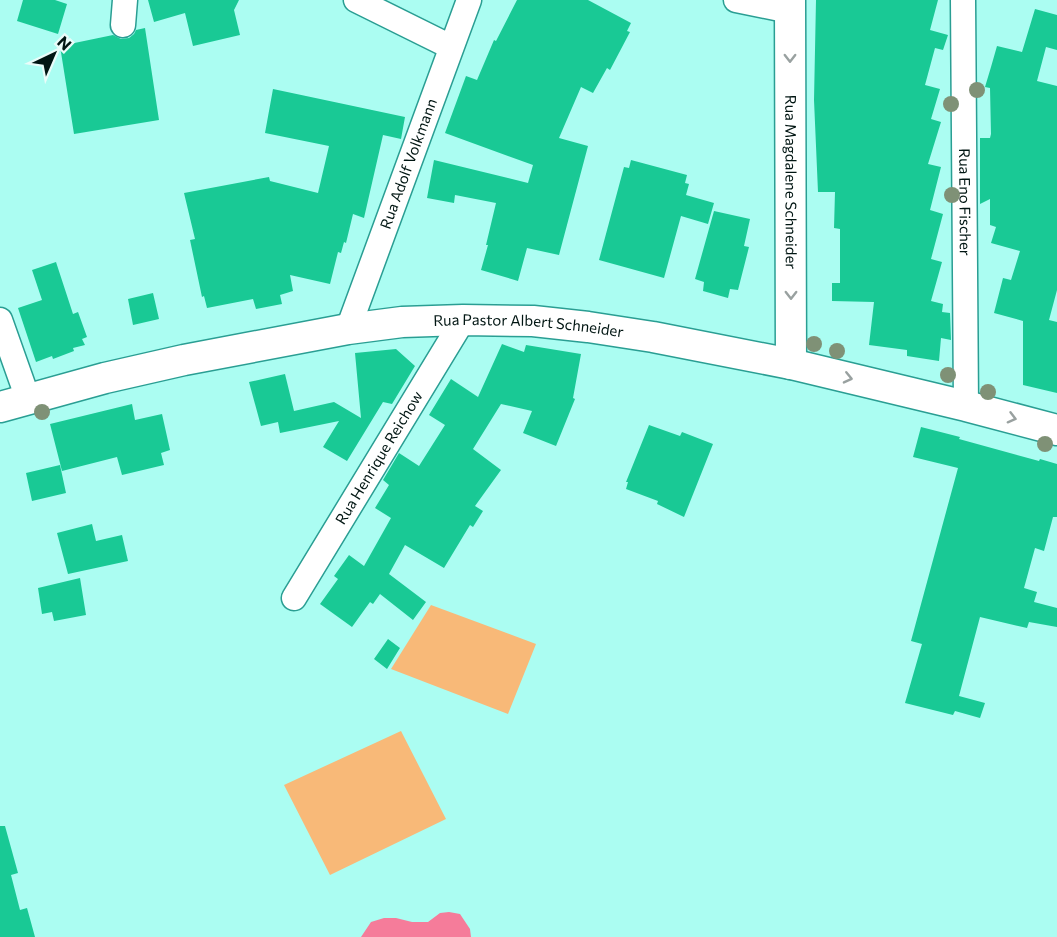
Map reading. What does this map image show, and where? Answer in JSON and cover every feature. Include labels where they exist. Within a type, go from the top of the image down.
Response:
[{"type":"main road","name":"Rua Magdalene Schneider","points":[[790,5],[791,364]]},
{"type":"main road","name":"Rua Pastor Albert Schneider","points":[[14,403],[105,378],[184,360],[348,329],[402,322],[533,321],[653,337],[791,364],[1057,430]]},
{"type":"street","points":[[123,25],[125,0]]},
{"type":"street","points":[[356,0],[451,47]]},
{"type":"street","name":"Rua Adolf Volkmann","points":[[348,329],[469,0]]},
{"type":"street","points":[[736,0],[790,5]]},
{"type":"street","name":"Rua Eno Fischer","points":[[963,0],[966,406]]},
{"type":"street","points":[[0,320],[14,403]]},
{"type":"street","name":"Rua Henrique Reichow","points":[[294,597],[463,320]]},
{"type":"shaded area","points":[[431,605],[536,644],[508,714],[391,669]]},
{"type":"shaded area","points":[[401,731],[446,819],[330,875],[284,785]]},
{"type":"shaded area","points":[[440,913],[460,914],[470,929],[471,937],[361,937],[371,922],[384,918],[428,922]]},
{"type":"building","points":[[23,0],[55,0],[67,4],[58,34],[17,21]]},
{"type":"building","points":[[148,0],[239,0],[234,10],[240,35],[193,46],[185,13],[154,22]]},
{"type":"building","points":[[517,0],[588,0],[631,23],[627,31],[630,32],[610,70],[607,68],[593,93],[581,87],[559,138],[588,146],[559,255],[527,248],[518,281],[481,270],[496,203],[455,195],[454,203],[427,198],[434,160],[528,183],[533,165],[445,133],[466,76],[477,80],[494,40],[496,41]]},
{"type":"building","points":[[816,0],[938,0],[930,30],[948,35],[943,50],[935,48],[925,85],[940,89],[931,119],[941,122],[928,164],[941,167],[930,210],[943,214],[931,259],[942,262],[931,301],[943,304],[942,312],[950,313],[951,340],[941,338],[939,361],[907,356],[907,350],[869,345],[874,302],[832,301],[832,283],[840,283],[840,229],[834,228],[835,192],[818,192],[814,100]]},
{"type":"building","points":[[1035,9],[1057,15],[1057,50],[1046,47],[1037,81],[1057,86],[1057,290],[1049,320],[1057,322],[1057,393],[1023,385],[1023,321],[994,313],[1003,278],[1011,280],[1020,251],[991,243],[996,227],[990,225],[990,199],[980,204],[980,138],[990,138],[991,134],[990,88],[985,87],[997,46],[1022,52]]},
{"type":"building","points":[[145,28],[159,120],[74,134],[60,46],[113,35],[121,39],[129,38],[136,30]]},
{"type":"building","points":[[273,89],[405,117],[401,139],[383,135],[364,218],[353,214],[346,243],[344,242],[341,253],[338,252],[330,284],[290,275],[293,291],[280,295],[282,304],[256,309],[253,299],[207,308],[204,296],[202,297],[190,240],[195,239],[184,193],[269,177],[270,181],[318,193],[329,146],[265,133]]},
{"type":"building","points":[[631,160],[687,175],[685,183],[689,184],[686,195],[714,203],[708,224],[681,216],[664,278],[599,260],[624,167],[629,168]]},
{"type":"building","points":[[714,211],[750,219],[744,246],[749,247],[738,290],[730,289],[728,298],[703,291],[704,282],[695,279]]},
{"type":"building","points":[[56,262],[73,314],[78,312],[87,337],[82,339],[85,345],[73,348],[74,351],[53,359],[52,356],[36,362],[18,308],[42,300],[32,270]]},
{"type":"building","points":[[153,293],[159,319],[133,325],[128,299]]},
{"type":"building","points":[[502,344],[524,352],[526,345],[581,354],[573,398],[575,399],[556,446],[523,433],[532,411],[501,404],[473,449],[501,470],[475,506],[483,511],[473,527],[470,525],[444,568],[405,545],[389,574],[426,602],[413,620],[380,594],[373,604],[370,602],[352,627],[320,604],[338,579],[334,576],[349,555],[364,566],[391,518],[375,508],[389,485],[383,480],[399,453],[419,466],[445,425],[429,415],[451,379],[478,397]]},
{"type":"building","points":[[396,349],[415,366],[392,404],[383,402],[347,461],[323,447],[339,421],[280,433],[278,422],[261,426],[249,382],[285,374],[294,411],[334,402],[361,418],[355,353]]},
{"type":"building","points":[[132,404],[135,420],[162,414],[170,450],[161,453],[164,465],[122,475],[117,457],[62,471],[50,424]]},
{"type":"building","points":[[649,425],[680,436],[682,432],[713,444],[684,517],[657,504],[658,501],[626,489],[628,482],[626,482]]},
{"type":"building","points":[[921,427],[1039,461],[1040,459],[1057,464],[1057,517],[1053,517],[1044,551],[1035,548],[1024,588],[1037,592],[1034,602],[1057,608],[1057,627],[1029,622],[1027,628],[980,617],[959,696],[985,703],[980,718],[955,711],[953,715],[905,703],[922,644],[911,641],[958,468],[913,457]]},
{"type":"building","points":[[60,465],[66,493],[32,501],[26,473]]},
{"type":"building","points":[[92,524],[96,541],[122,535],[128,561],[68,574],[57,533]]},
{"type":"building","points":[[80,578],[86,615],[54,621],[52,612],[42,614],[38,588]]},
{"type":"building","points":[[388,639],[400,648],[387,669],[374,659]]},
{"type":"building","points":[[0,826],[5,826],[18,873],[11,875],[20,910],[27,908],[35,937],[0,937]]}]
